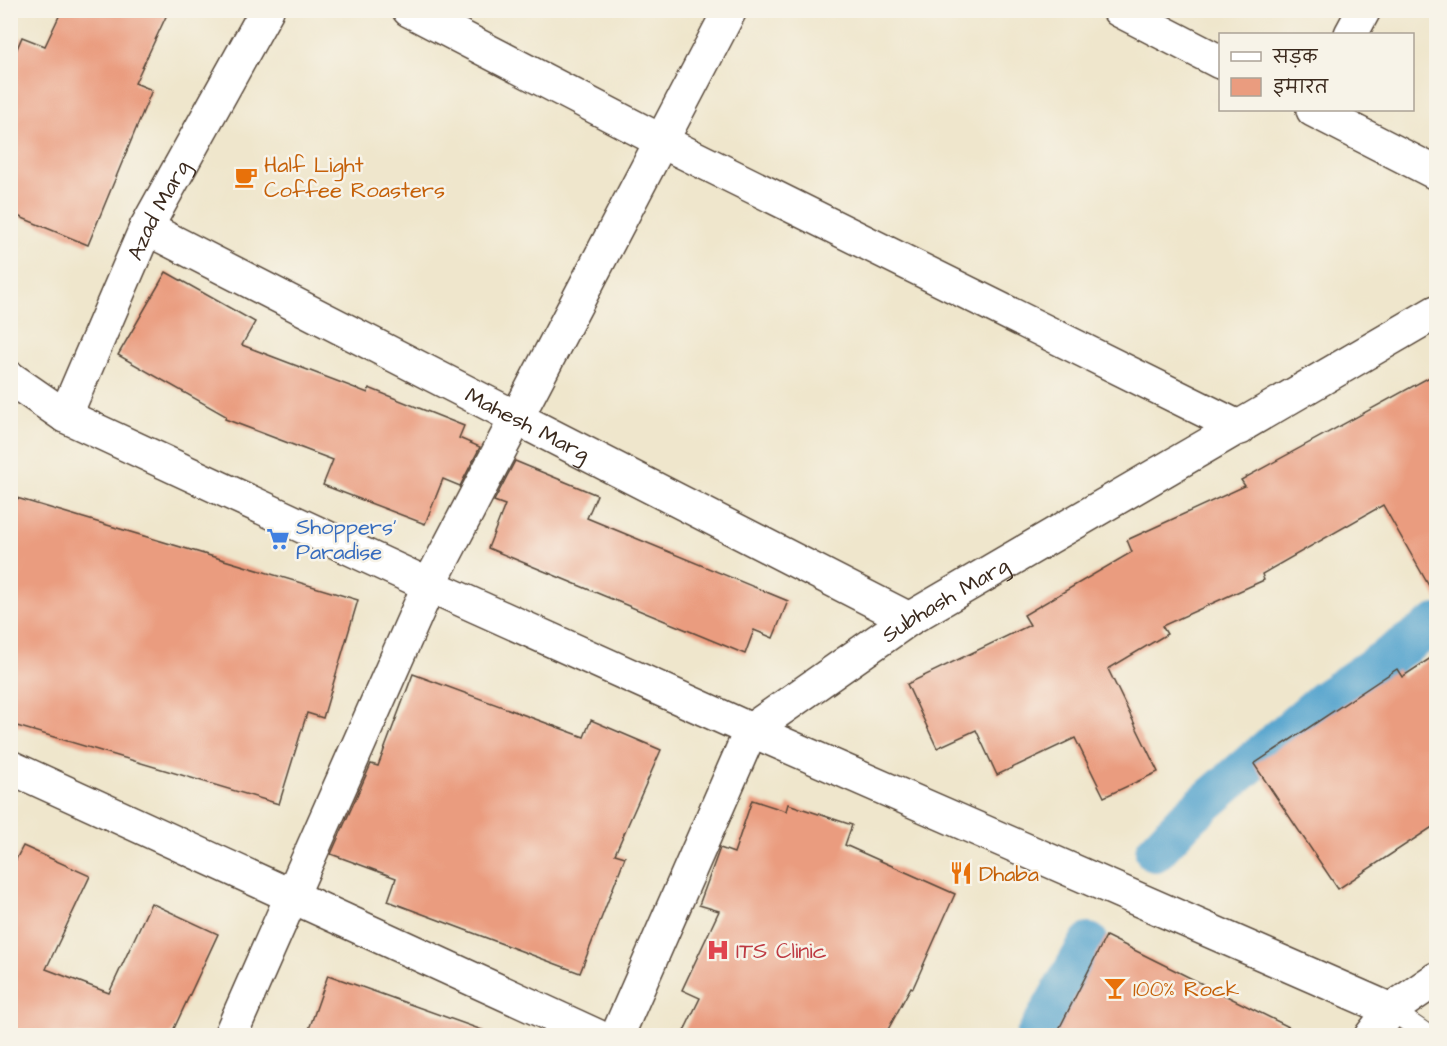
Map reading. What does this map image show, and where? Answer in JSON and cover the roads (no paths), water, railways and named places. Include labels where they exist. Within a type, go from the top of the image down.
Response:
[{"type":"street","name":"Azad Marg","points":[[65,416],[146,228],[267,10]]},
{"type":"street","points":[[409,10],[661,141],[1240,428]]},
{"type":"street","points":[[230,1035],[429,585],[730,10]]},
{"type":"street","points":[[1119,10],[1219,61]]},
{"type":"street","points":[[1352,33],[1364,10]]},
{"type":"street","points":[[1315,111],[1437,173]]},
{"type":"street","name":"Mahesh Marg","points":[[146,228],[909,619]]},
{"type":"street","name":"Subhash Marg","points":[[751,730],[909,619],[1437,312]]},
{"type":"street","points":[[10,378],[65,416],[429,585],[751,730],[1391,1010]]},
{"type":"street","points":[[10,409],[65,416]]},
{"type":"street","points":[[617,1035],[751,730]]},
{"type":"street","points":[[10,767],[597,1035]]},
{"type":"street","points":[[1371,1035],[1391,1010],[1437,979]]},
{"type":"lane","points":[[1391,1010],[1429,1035]]},
{"type":"waterway","points":[[1155,852],[1185,820],[1323,701],[1436,624]]},
{"type":"waterway","points":[[1036,1036],[1089,943]]},
{"type":"place","name":"Half Light Coffee Roasters","points":[[246,177]]},
{"type":"place","name":"Shoppers' Paradise","points":[[278,539]]},
{"type":"place","name":"Dhaba","points":[[961,873]]},
{"type":"place","name":"ITS Clinic","points":[[718,950]]},
{"type":"place","name":"100% Rock","points":[[1115,988]]}]
